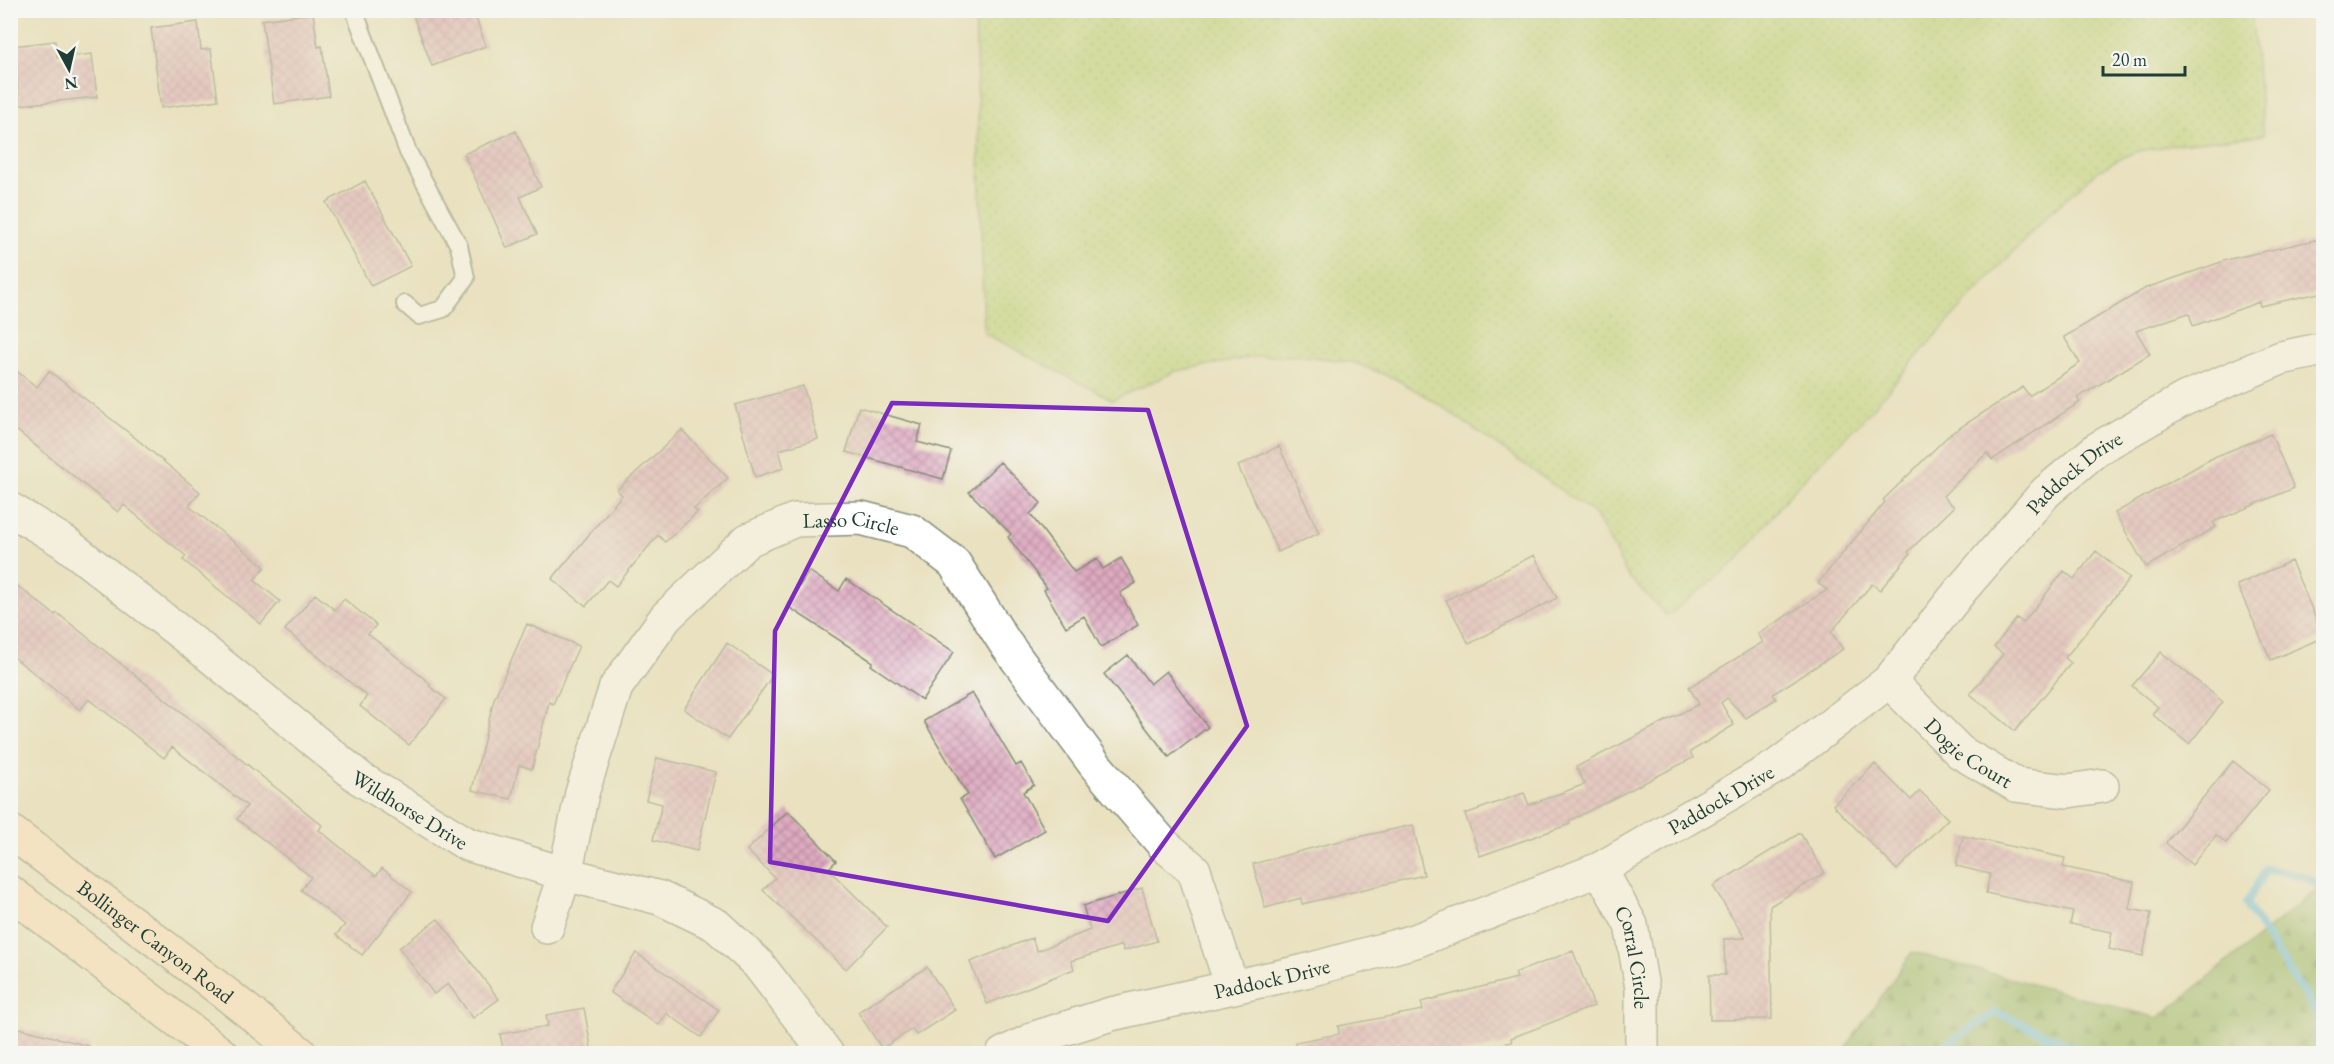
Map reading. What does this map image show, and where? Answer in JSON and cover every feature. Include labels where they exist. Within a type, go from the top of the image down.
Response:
[{"type":"main road","name":"Bollinger Canyon Road","points":[[10,831],[235,999],[301,1053]]},
{"type":"main road","points":[[10,892],[221,1053]]},
{"type":"street","name":"Paddock Drive","points":[[1003,1053],[1041,1045],[1111,1014],[1305,971],[1415,941],[1600,869],[1777,766],[1889,681],[1960,590],[2046,492],[2097,449],[2184,399],[2281,358],[2324,349]]},
{"type":"street","name":"Wildhorse Drive","points":[[10,509],[64,542],[209,655],[361,779],[467,844],[565,874],[660,898],[716,925],[758,964],[827,1053]]},
{"type":"street","name":"Lasso Circle","points":[[547,927],[565,874],[582,793],[616,687],[666,617],[748,540],[795,520],[861,518],[912,531],[954,563],[1005,643],[1096,766],[1163,844],[1194,870],[1232,987]]},
{"type":"street","name":"Dogie Court","points":[[1889,681],[1960,752],[2016,785],[2068,791],[2102,786]]},
{"type":"street","name":"Corral Circle","points":[[1600,869],[1631,925],[1642,988],[1642,1053]]},
{"type":"lane","points":[[354,10],[408,152],[459,246],[466,278],[443,309],[419,316],[405,304]]},
{"type":"highlighted area","points":[[892,403],[1148,410],[1247,726],[1108,921],[770,862],[775,631]]},
{"type":"green space","points":[[975,11],[2251,11],[2264,135],[2178,144],[2134,152],[2097,171],[2047,216],[1934,337],[1866,416],[1793,490],[1738,560],[1667,616],[1627,575],[1596,515],[1434,401],[1396,379],[1352,362],[1304,356],[1260,356],[1176,371],[1113,400],[984,333]]},
{"type":"green space","points":[[2323,885],[2323,1053],[1857,1054],[1847,1046],[1912,952],[2158,1018]]},
{"type":"building","points":[[411,10],[473,10],[486,46],[432,66]]},
{"type":"building","points":[[313,13],[318,47],[322,46],[329,96],[274,104],[262,20]]},
{"type":"building","points":[[198,22],[201,50],[211,49],[218,100],[161,108],[151,28]]},
{"type":"building","points":[[55,41],[57,58],[92,54],[97,97],[20,105],[13,46]]},
{"type":"building","points":[[516,131],[541,187],[520,197],[537,234],[507,248],[464,154]]},
{"type":"building","points":[[365,181],[411,266],[371,286],[326,202]]},
{"type":"building","points":[[2324,238],[2324,292],[2260,306],[2259,302],[2193,326],[2189,313],[2136,331],[2150,354],[2077,398],[2080,402],[1992,460],[1987,453],[1943,496],[1954,507],[1908,552],[1910,554],[1880,590],[1872,584],[1831,632],[1843,649],[1773,694],[1776,699],[1746,718],[1727,698],[1721,703],[1734,725],[1690,752],[1693,758],[1569,821],[1570,824],[1480,856],[1465,814],[1524,793],[1529,805],[1585,784],[1576,767],[1699,704],[1689,687],[1763,642],[1758,634],[1827,590],[1818,583],[1885,502],[1883,500],[1950,434],[2023,387],[2029,396],[2080,363],[2064,337],[2146,288],[2230,259]]},
{"type":"building","points":[[10,366],[37,387],[49,371],[133,436],[200,492],[189,506],[265,567],[254,580],[280,601],[261,624],[183,560],[186,556],[124,505],[118,512],[10,425]]},
{"type":"building","points":[[803,386],[818,439],[779,450],[784,468],[755,477],[735,405]]},
{"type":"building","points":[[859,407],[922,425],[917,442],[951,451],[943,479],[846,452]]},
{"type":"building","points":[[682,430],[728,478],[694,509],[698,512],[665,542],[658,535],[616,586],[608,580],[586,606],[552,579],[622,495],[617,490]]},
{"type":"building","points":[[2271,434],[2294,488],[2213,522],[2216,527],[2146,567],[2115,513],[2214,457]]},
{"type":"building","points":[[1279,446],[1319,533],[1278,552],[1238,466]]},
{"type":"building","points":[[1000,462],[1041,503],[1030,514],[1074,572],[1097,559],[1103,569],[1121,558],[1136,583],[1120,593],[1138,625],[1101,647],[1084,616],[1066,627],[1044,590],[1047,588],[1008,537],[1011,534],[969,492]]},
{"type":"building","points":[[2096,551],[2130,578],[2065,658],[2071,663],[2015,731],[1970,694],[2003,654],[1994,647],[2017,618],[2023,623],[2064,571],[2074,579]]},
{"type":"building","points":[[1534,555],[1557,598],[1469,644],[1446,600]]},
{"type":"building","points":[[2291,561],[2324,637],[2271,660],[2237,585]]},
{"type":"building","points":[[809,571],[839,591],[846,579],[954,652],[922,700],[871,665],[873,662],[787,606]]},
{"type":"building","points":[[10,580],[55,615],[57,613],[322,825],[319,830],[376,876],[382,868],[412,892],[362,955],[336,935],[345,925],[301,890],[311,877],[237,819],[247,806],[172,747],[164,758],[89,699],[80,710],[10,654]]},
{"type":"building","points":[[315,594],[335,610],[344,599],[376,625],[368,634],[431,684],[429,686],[446,699],[409,745],[360,706],[367,696],[285,630]]},
{"type":"building","points":[[527,624],[579,646],[553,704],[549,702],[532,769],[519,765],[511,799],[472,790],[494,699]]},
{"type":"building","points":[[727,643],[773,675],[728,739],[684,709]]},
{"type":"building","points":[[2161,652],[2223,702],[2189,744],[2152,714],[2158,707],[2132,686]]},
{"type":"building","points":[[1128,655],[1150,684],[1166,671],[1208,727],[1169,757],[1104,674]]},
{"type":"building","points":[[972,693],[1016,766],[1021,763],[1034,785],[1023,792],[1045,830],[995,859],[960,799],[968,795],[924,721]]},
{"type":"building","points":[[657,758],[716,772],[697,851],[653,840],[662,804],[646,800]]},
{"type":"building","points":[[2233,761],[2269,790],[2226,843],[2216,835],[2192,865],[2166,843]]},
{"type":"building","points":[[1875,764],[1911,800],[1920,791],[1948,819],[1897,870],[1833,805]]},
{"type":"building","points":[[788,811],[836,861],[828,869],[887,927],[846,969],[763,890],[775,878],[747,850]]},
{"type":"building","points":[[1413,825],[1424,875],[1302,904],[1301,898],[1265,908],[1253,864],[1327,844]]},
{"type":"building","points":[[1800,833],[1825,873],[1770,906],[1772,1019],[1710,1020],[1709,975],[1725,975],[1724,939],[1745,938],[1713,886]]},
{"type":"building","points":[[1963,836],[2065,858],[2063,867],[2134,882],[2129,909],[2151,913],[2143,956],[2109,949],[2112,932],[2070,924],[2073,912],[1986,893],[1990,874],[1956,866]]},
{"type":"building","points":[[1142,888],[1157,941],[1123,951],[1122,945],[1071,961],[1074,969],[987,1004],[970,962],[1032,938],[1037,951],[1090,930],[1083,906]]},
{"type":"building","points":[[438,919],[499,999],[473,1018],[448,984],[434,994],[399,948]]},
{"type":"building","points":[[1573,951],[1594,1006],[1511,1038],[1512,1042],[1464,1053],[1296,1053],[1295,1042],[1339,1034],[1338,1026],[1423,1010],[1421,1002],[1517,978],[1515,973]]},
{"type":"building","points":[[636,953],[719,1010],[701,1037],[666,1013],[659,1025],[610,992]]},
{"type":"building","points":[[927,967],[955,1010],[916,1035],[912,1029],[882,1049],[858,1012]]},
{"type":"building","points":[[584,1008],[592,1053],[504,1053],[500,1034],[548,1026],[546,1015]]},
{"type":"building","points":[[19,1028],[89,1046],[88,1053],[12,1053]]},
{"type":"waterway","points":[[2313,1054],[2317,1047],[2318,1016],[2246,904],[2266,869],[2307,877],[2324,890]]},
{"type":"waterway","points":[[1937,1054],[1941,1048],[1996,1012],[2089,1054]]}]
